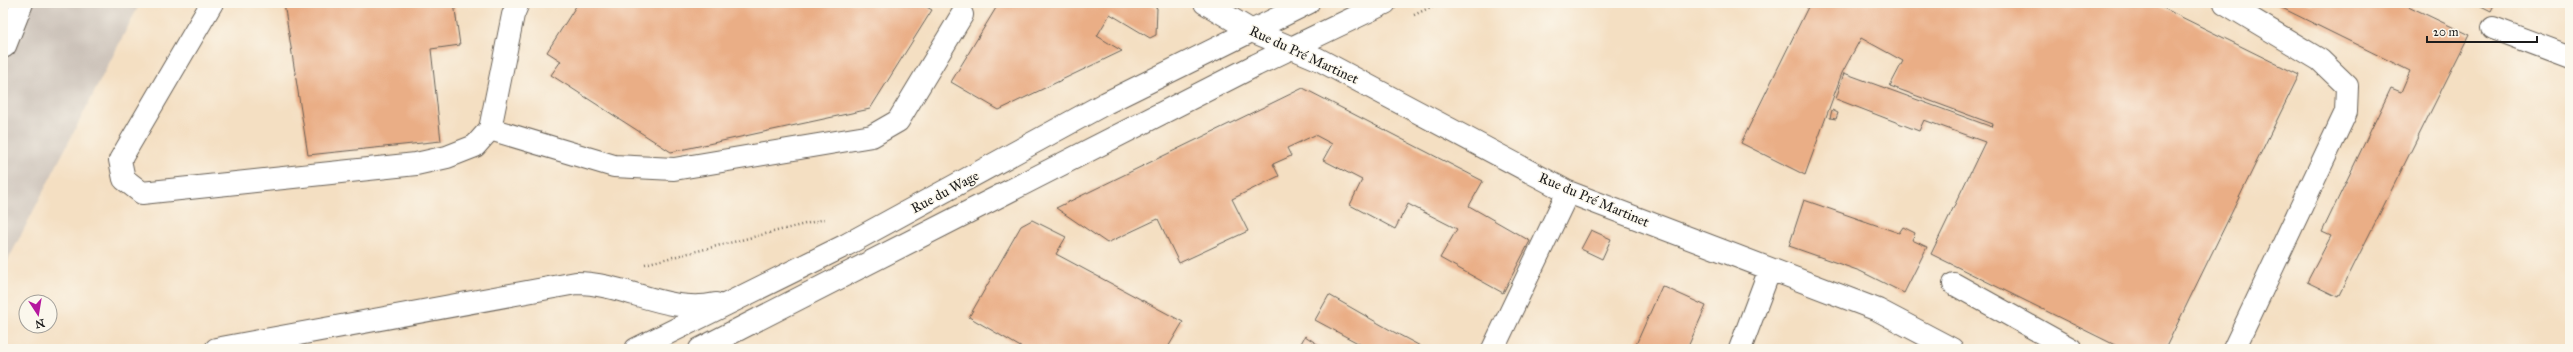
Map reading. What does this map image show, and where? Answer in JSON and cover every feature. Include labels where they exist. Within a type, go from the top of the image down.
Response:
[{"type":"street","points":[[4,48],[22,3]]},
{"type":"street","points":[[212,3],[120,160],[124,179],[142,192],[416,164],[447,157],[475,146],[490,129],[513,15],[518,3]]},
{"type":"street","name":"Rue du Pré Martinet","points":[[1205,3],[1252,31],[1345,73],[1568,192],[1878,310],[1952,349]]},
{"type":"street","name":"Rue du Wage","points":[[636,349],[846,245],[1106,103],[1308,3]]},
{"type":"street","name":"Rue du Wage","points":[[700,349],[1290,48],[1385,3]]},
{"type":"street","points":[[2225,3],[2320,60],[2347,86],[2346,112],[2234,349]]},
{"type":"street","points":[[490,129],[614,166],[674,169],[872,136],[898,121],[962,15]]},
{"type":"street","points":[[2493,28],[2570,57]]},
{"type":"street","points":[[1493,349],[1568,192]]},
{"type":"street","points":[[1740,349],[1770,269]]},
{"type":"street","points":[[216,349],[576,283],[612,286],[673,305],[691,308],[739,298]]},
{"type":"street","points":[[1954,284],[2071,349]]},
{"type":"path","points":[[643,265],[833,217]]},
{"type":"shaded area","points":[[16,3],[140,3],[3,270],[3,27]]},
{"type":"building","points":[[284,3],[454,3],[460,45],[431,49],[441,141],[308,155]]},
{"type":"building","points":[[578,3],[920,3],[932,10],[870,109],[671,152],[551,75],[561,61],[547,52]]},
{"type":"building","points":[[999,3],[1150,3],[1157,8],[1156,35],[1150,38],[1110,14],[1097,36],[1122,51],[999,110],[951,82]]},
{"type":"building","points":[[1810,3],[2153,3],[2299,75],[2165,349],[2123,349],[1931,254],[1985,142],[1924,120],[1919,131],[1836,99],[1844,73],[1992,127],[1993,124],[1890,86],[1903,61],[1861,38],[1842,73],[1805,175],[1741,143]]},
{"type":"building","points":[[2272,3],[2402,3],[2469,35],[2338,297],[2307,282],[2331,236],[2322,232],[2391,88],[2401,92],[2410,71]]},
{"type":"building","points":[[2475,3],[2495,3],[2491,11]]},
{"type":"building","points":[[1303,88],[1483,181],[1469,206],[1530,241],[1503,293],[1440,258],[1457,229],[1408,204],[1395,229],[1350,205],[1362,180],[1323,160],[1332,144],[1315,135],[1287,148],[1291,156],[1273,164],[1279,176],[1232,199],[1248,231],[1179,263],[1158,219],[1107,243],[1056,208]]},
{"type":"building","points":[[1832,110],[1838,113],[1836,119],[1830,118]]},
{"type":"building","points":[[1804,200],[1899,233],[1903,227],[1915,233],[1912,240],[1927,247],[1904,293],[1860,271],[1789,246]]},
{"type":"building","points":[[1032,220],[1066,237],[1056,254],[1183,322],[1167,349],[1024,349],[969,317],[1021,226]]},
{"type":"building","points":[[1591,230],[1611,239],[1602,259],[1581,249]]},
{"type":"building","points":[[1662,286],[1706,306],[1687,349],[1634,349]]},
{"type":"building","points":[[1329,295],[1426,349],[1369,349],[1315,320]]},
{"type":"building","points":[[1305,336],[1325,349],[1298,349]]}]
